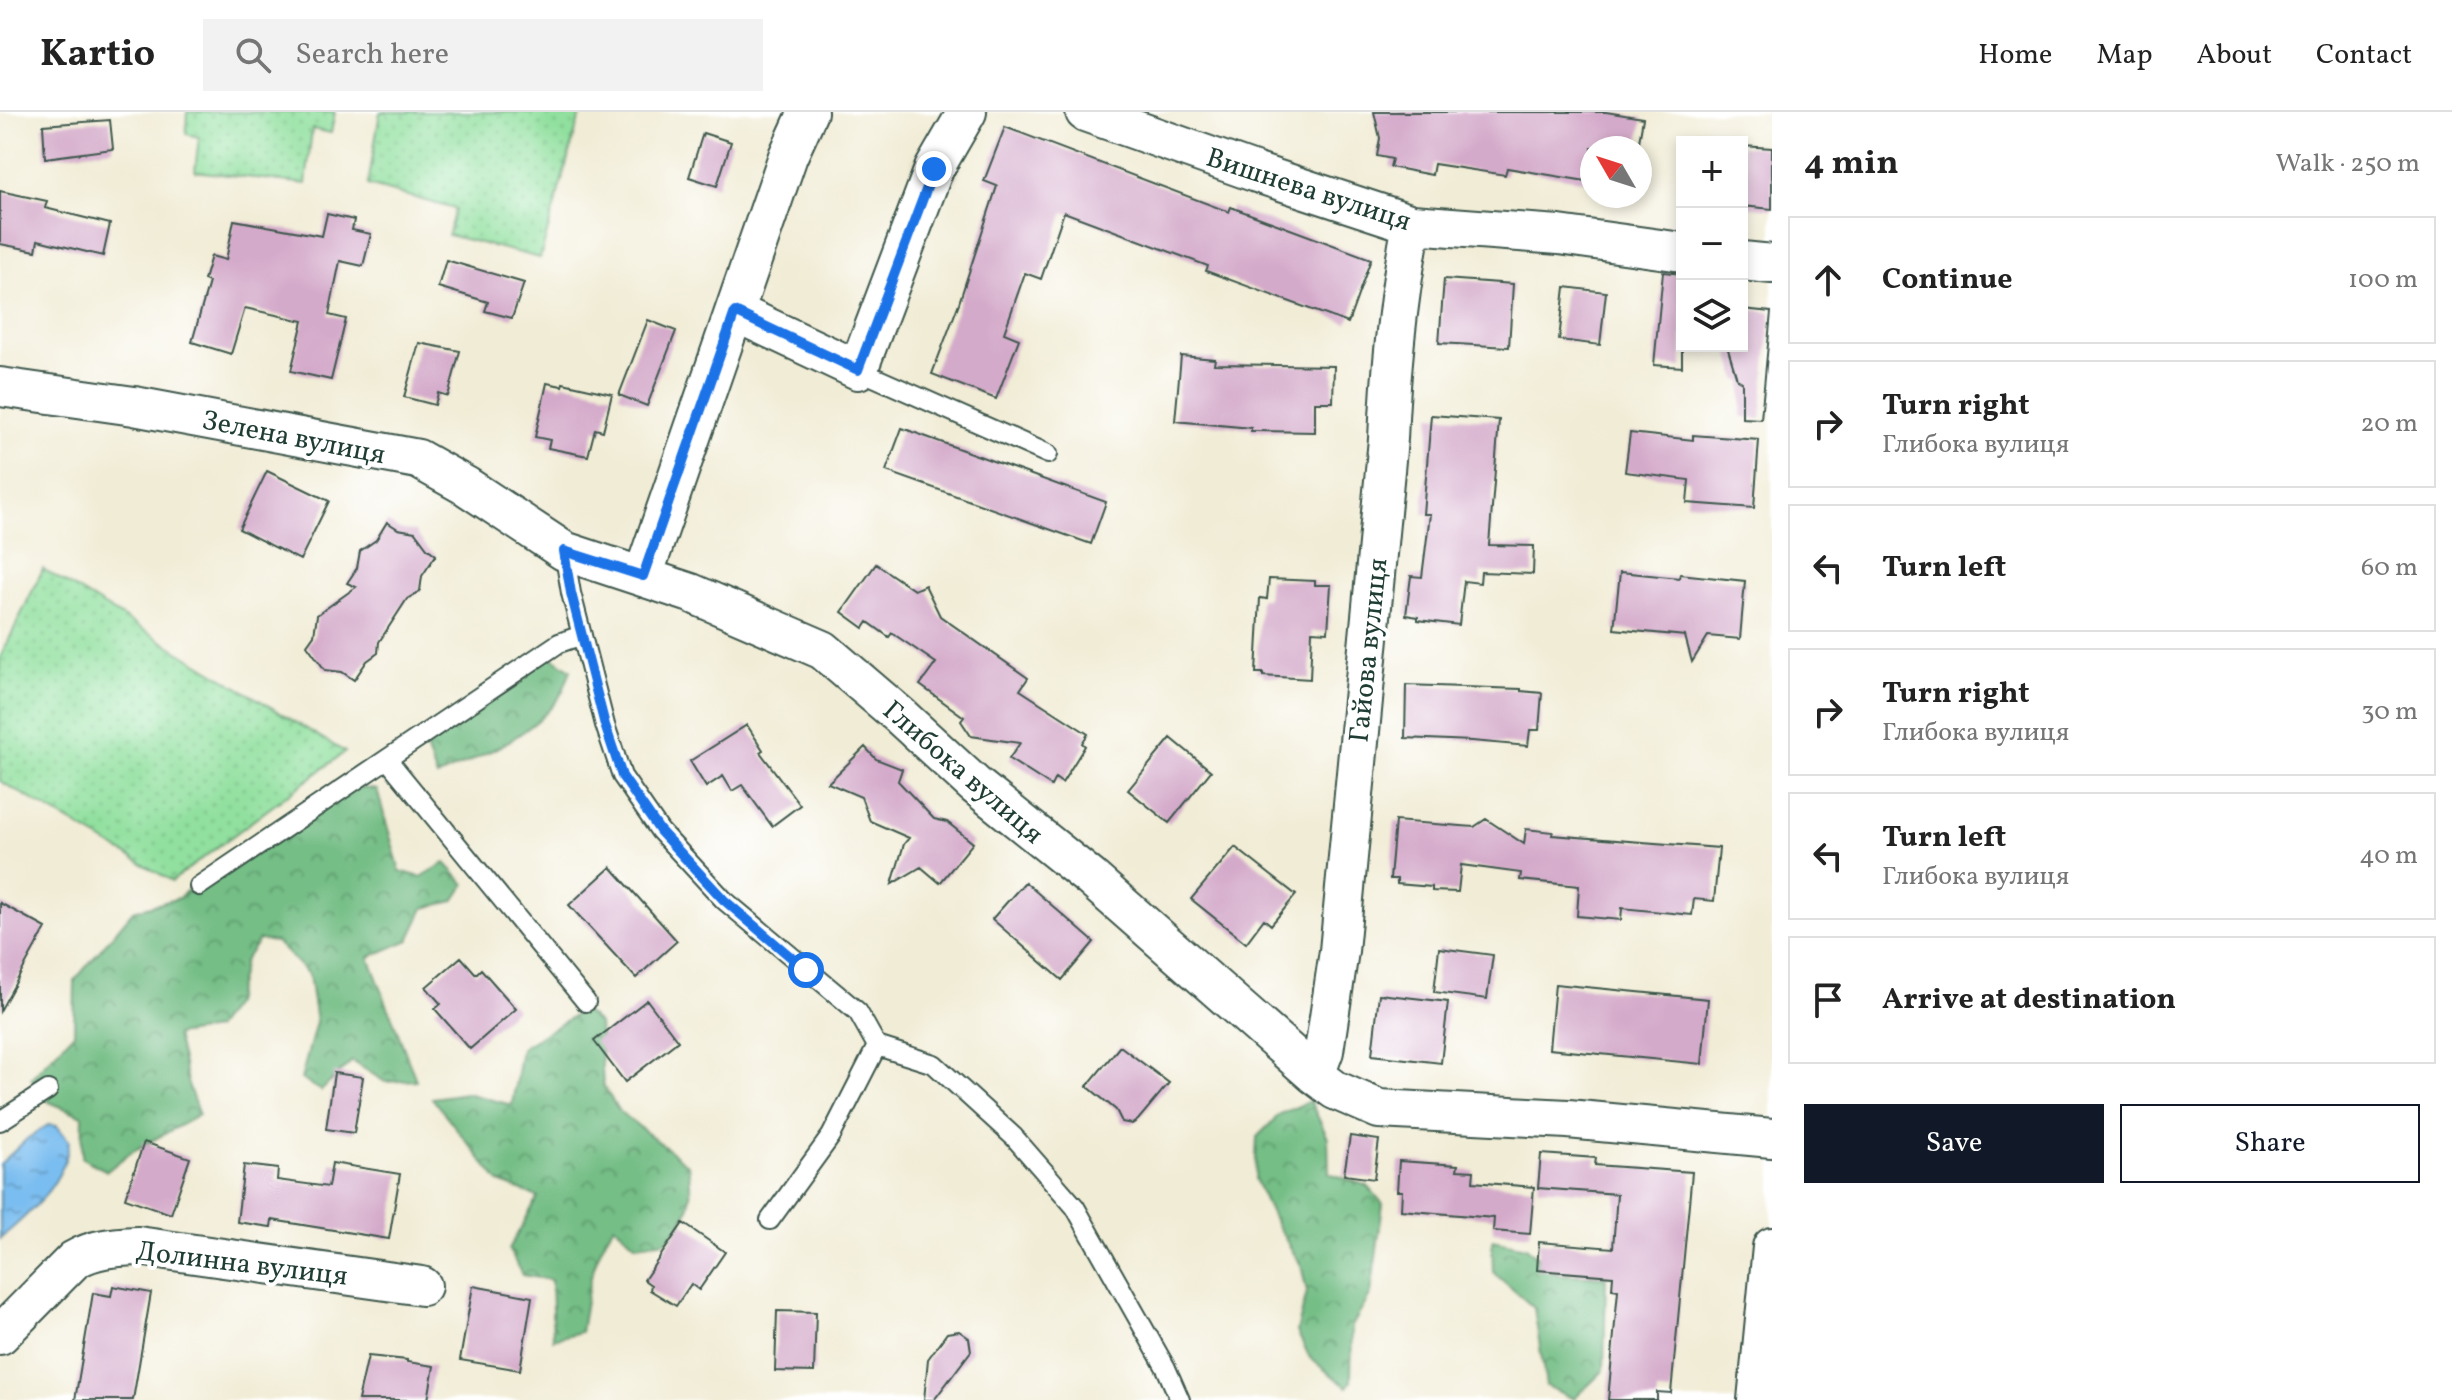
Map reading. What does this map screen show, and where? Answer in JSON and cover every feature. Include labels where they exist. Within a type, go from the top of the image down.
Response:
[{"type":"street","points":[[643,576],[788,156],[808,112]]},
{"type":"street","points":[[735,312],[858,370],[934,169],[967,112]]},
{"type":"street","name":"Вишнева вулиця","points":[[1085,112],[1412,224],[1559,235],[1676,251]]},
{"type":"street","name":"Гайова вулиця","points":[[1315,1075],[1324,1051],[1339,951],[1387,455],[1391,376],[1401,283],[1412,224]]},
{"type":"street","points":[[1748,262],[1772,264]]},
{"type":"street","name":"Зелена вулиця","points":[[0,387],[134,406],[418,459],[466,486],[564,551]]},
{"type":"street","name":"Глибока вулиця","points":[[564,551],[691,593],[823,650],[975,785],[1091,878],[1335,1090],[1379,1109],[1568,1119],[1772,1138]]},
{"type":"street","name":"Долинна вулиця","points":[[0,1335],[74,1260],[89,1251],[111,1248],[138,1246],[422,1286]]},
{"type":"street","points":[[1757,1400],[1772,1247]]},
{"type":"lane","points":[[858,370],[1048,454]]},
{"type":"lane","points":[[564,551],[605,725],[622,776],[660,831],[724,900],[858,1012],[877,1046],[934,1064],[1014,1137],[1075,1207],[1166,1368],[1180,1400]]},
{"type":"lane","points":[[199,886],[559,643],[582,635]]},
{"type":"lane","points":[[387,759],[586,1002]]},
{"type":"lane","points":[[770,1220],[831,1136],[877,1046]]},
{"type":"lane","points":[[0,1121],[48,1090]]},
{"type":"green space","points":[[187,112],[335,112],[331,133],[312,129],[306,184],[195,171],[199,137],[186,134]]},
{"type":"green space","points":[[380,112],[581,112],[540,258],[448,235],[455,209],[368,185]]},
{"type":"green space","points":[[43,569],[345,752],[172,881],[0,781],[0,658]]},
{"type":"green space","points":[[546,653],[571,670],[560,696],[546,712],[502,745],[437,777],[424,743]]},
{"type":"green space","points":[[349,786],[377,790],[400,871],[421,877],[445,863],[465,884],[454,901],[424,908],[409,940],[369,957],[416,1080],[385,1082],[352,1061],[321,1091],[301,1079],[316,1022],[309,975],[276,942],[259,940],[244,961],[234,1003],[215,1029],[176,1035],[199,1115],[131,1152],[107,1171],[82,1158],[83,1116],[49,1102],[31,1078],[74,1033],[75,980],[133,911],[179,898],[226,854],[275,836]]},
{"type":"green space","points":[[583,1010],[599,1024],[603,1085],[618,1110],[688,1165],[690,1198],[686,1215],[666,1241],[636,1245],[614,1225],[595,1264],[581,1332],[553,1339],[551,1280],[522,1275],[509,1249],[538,1197],[499,1182],[432,1098],[466,1093],[512,1105],[521,1048]]},
{"type":"green space","points":[[1310,1101],[1328,1138],[1329,1173],[1368,1186],[1383,1204],[1371,1294],[1352,1326],[1351,1381],[1347,1387],[1310,1358],[1297,1332],[1307,1292],[1301,1265],[1275,1222],[1255,1179],[1257,1137],[1280,1114]]},
{"type":"green space","points":[[1492,1240],[1526,1247],[1556,1274],[1606,1277],[1604,1370],[1574,1399],[1546,1386],[1534,1308],[1493,1272]]},
{"type":"water","points":[[48,1125],[57,1126],[69,1141],[61,1170],[45,1196],[0,1239],[0,1164],[28,1138]]},
{"type":"building","points":[[1374,112],[1606,112],[1643,118],[1640,136],[1580,136],[1580,180],[1507,168],[1505,175],[1434,164],[1432,175],[1390,167],[1392,159],[1377,156],[1380,138]]},
{"type":"building","points":[[110,120],[113,149],[45,158],[43,125]]},
{"type":"building","points":[[1005,127],[1229,212],[1231,207],[1371,259],[1348,323],[1206,271],[1208,266],[1064,212],[1041,279],[1025,273],[1004,333],[1019,339],[996,399],[932,374],[997,186],[984,181]]},
{"type":"building","points":[[703,133],[731,142],[717,186],[689,177]]},
{"type":"building","points":[[1748,146],[1772,148],[1772,209],[1748,207]]},
{"type":"building","points":[[0,191],[47,201],[45,208],[110,224],[103,256],[38,240],[36,251],[0,244]]},
{"type":"building","points":[[327,214],[354,220],[352,230],[371,234],[363,266],[340,261],[329,315],[346,319],[331,380],[291,371],[303,321],[245,308],[231,354],[192,342],[209,282],[204,280],[211,256],[226,260],[234,220],[322,236]]},
{"type":"building","points":[[446,260],[524,283],[512,318],[485,311],[488,302],[438,287]]},
{"type":"building","points":[[1663,272],[1676,273],[1676,352],[1682,352],[1682,367],[1654,365]]},
{"type":"building","points":[[1444,279],[1513,284],[1509,347],[1439,343]]},
{"type":"building","points":[[1565,287],[1606,292],[1600,345],[1559,340]]},
{"type":"building","points":[[1748,310],[1771,312],[1761,419],[1742,418],[1742,382],[1737,379],[1729,352],[1748,352]]},
{"type":"building","points":[[648,320],[676,331],[647,406],[619,395]]},
{"type":"building","points":[[419,343],[460,351],[448,396],[438,393],[435,405],[404,397]]},
{"type":"building","points":[[1181,356],[1215,359],[1214,364],[1334,366],[1333,402],[1315,402],[1315,432],[1251,431],[1251,428],[1175,421]]},
{"type":"building","points":[[547,383],[562,386],[563,383],[612,394],[603,431],[595,429],[588,456],[548,448],[550,440],[535,437]]},
{"type":"building","points":[[1431,415],[1499,420],[1489,545],[1534,546],[1533,574],[1481,572],[1480,583],[1464,581],[1459,625],[1418,620],[1418,617],[1406,615],[1411,576],[1422,577],[1430,514],[1423,514]]},
{"type":"building","points":[[902,428],[1106,502],[1091,544],[886,471]]},
{"type":"building","points":[[1630,433],[1693,440],[1693,435],[1759,440],[1754,508],[1687,503],[1689,480],[1625,472]]},
{"type":"building","points":[[267,471],[329,501],[300,560],[239,529]]},
{"type":"building","points":[[387,522],[398,529],[415,532],[436,555],[422,576],[420,591],[407,599],[379,642],[378,653],[367,661],[354,680],[342,672],[325,670],[307,645],[314,635],[317,615],[356,587],[347,583],[357,568],[360,551],[376,540]]},
{"type":"building","points":[[876,564],[914,590],[925,585],[940,616],[1028,678],[1020,690],[1088,734],[1082,743],[1085,746],[1062,783],[1055,778],[1051,786],[1009,759],[1020,743],[971,736],[961,721],[964,717],[920,685],[936,663],[892,633],[889,637],[868,622],[864,628],[842,612]]},
{"type":"building","points":[[1620,572],[1745,581],[1740,639],[1708,636],[1692,662],[1685,636],[1614,629]]},
{"type":"building","points":[[1269,579],[1315,581],[1315,585],[1331,585],[1328,632],[1312,631],[1310,679],[1256,673],[1260,598],[1267,599]]},
{"type":"building","points":[[1406,685],[1521,689],[1542,693],[1539,730],[1530,730],[1528,746],[1405,738]]},
{"type":"building","points":[[747,725],[763,750],[760,752],[800,805],[772,826],[742,785],[732,791],[723,776],[706,787],[690,761]]},
{"type":"building","points":[[1171,738],[1211,771],[1169,823],[1128,790]]},
{"type":"building","points":[[865,747],[876,759],[902,769],[898,781],[934,819],[947,822],[973,843],[940,883],[921,867],[892,884],[904,844],[909,838],[870,821],[861,797],[828,783]]},
{"type":"building","points":[[1486,819],[1524,844],[1526,829],[1553,832],[1552,835],[1719,848],[1714,901],[1694,899],[1692,915],[1622,908],[1621,920],[1577,916],[1579,886],[1520,880],[1521,873],[1461,865],[1458,892],[1432,891],[1432,887],[1397,884],[1397,879],[1390,879],[1395,821],[1474,827]]},
{"type":"building","points":[[1235,847],[1296,895],[1271,925],[1264,919],[1246,943],[1191,899]]},
{"type":"building","points":[[611,867],[677,941],[636,978],[569,905]]},
{"type":"building","points":[[1025,882],[1094,942],[1062,980],[992,919]]},
{"type":"building","points":[[0,903],[46,928],[0,1011]]},
{"type":"building","points":[[1439,948],[1493,955],[1487,999],[1434,992]]},
{"type":"building","points":[[461,957],[476,974],[481,969],[516,1009],[470,1049],[435,1009],[441,1004],[426,987]]},
{"type":"building","points":[[1555,984],[1708,999],[1702,1064],[1549,1049]]},
{"type":"building","points":[[1379,994],[1448,1002],[1441,1063],[1372,1055]]},
{"type":"building","points":[[647,1000],[678,1041],[625,1082],[594,1041]]},
{"type":"building","points":[[1120,1046],[1169,1083],[1132,1124],[1122,1122],[1116,1110],[1087,1086]]},
{"type":"building","points":[[334,1073],[363,1077],[354,1133],[326,1129]]},
{"type":"building","points":[[1350,1136],[1379,1140],[1374,1179],[1344,1175]]},
{"type":"building","points":[[144,1142],[190,1158],[171,1214],[125,1198]]},
{"type":"building","points":[[1541,1154],[1596,1158],[1595,1165],[1692,1172],[1671,1393],[1657,1392],[1657,1400],[1608,1400],[1618,1290],[1612,1289],[1613,1276],[1537,1270],[1539,1242],[1613,1248],[1617,1194],[1538,1188]]},
{"type":"building","points":[[1399,1161],[1458,1165],[1457,1170],[1474,1171],[1473,1182],[1534,1187],[1530,1234],[1493,1231],[1494,1218],[1401,1210],[1402,1191],[1397,1191]]},
{"type":"building","points":[[332,1163],[400,1174],[389,1239],[272,1220],[271,1227],[237,1222],[244,1165],[278,1169],[277,1180],[328,1187]]},
{"type":"building","points":[[683,1223],[725,1252],[699,1290],[691,1284],[676,1306],[650,1290],[651,1285],[644,1280]]},
{"type":"building","points":[[113,1286],[151,1293],[133,1400],[75,1400],[93,1293],[111,1296]]},
{"type":"building","points":[[473,1286],[532,1297],[520,1370],[460,1360]]},
{"type":"building","points":[[777,1311],[816,1312],[814,1372],[775,1371]]},
{"type":"building","points":[[959,1331],[969,1338],[971,1351],[934,1400],[924,1400],[928,1359],[947,1333]]},
{"type":"building","points":[[368,1356],[434,1366],[428,1400],[358,1400]]},
{"type":"route","points":[[806,970],[724,900],[660,831],[622,776],[605,725],[571,593],[564,551],[643,576],[735,312],[858,370],[934,169]]}]
